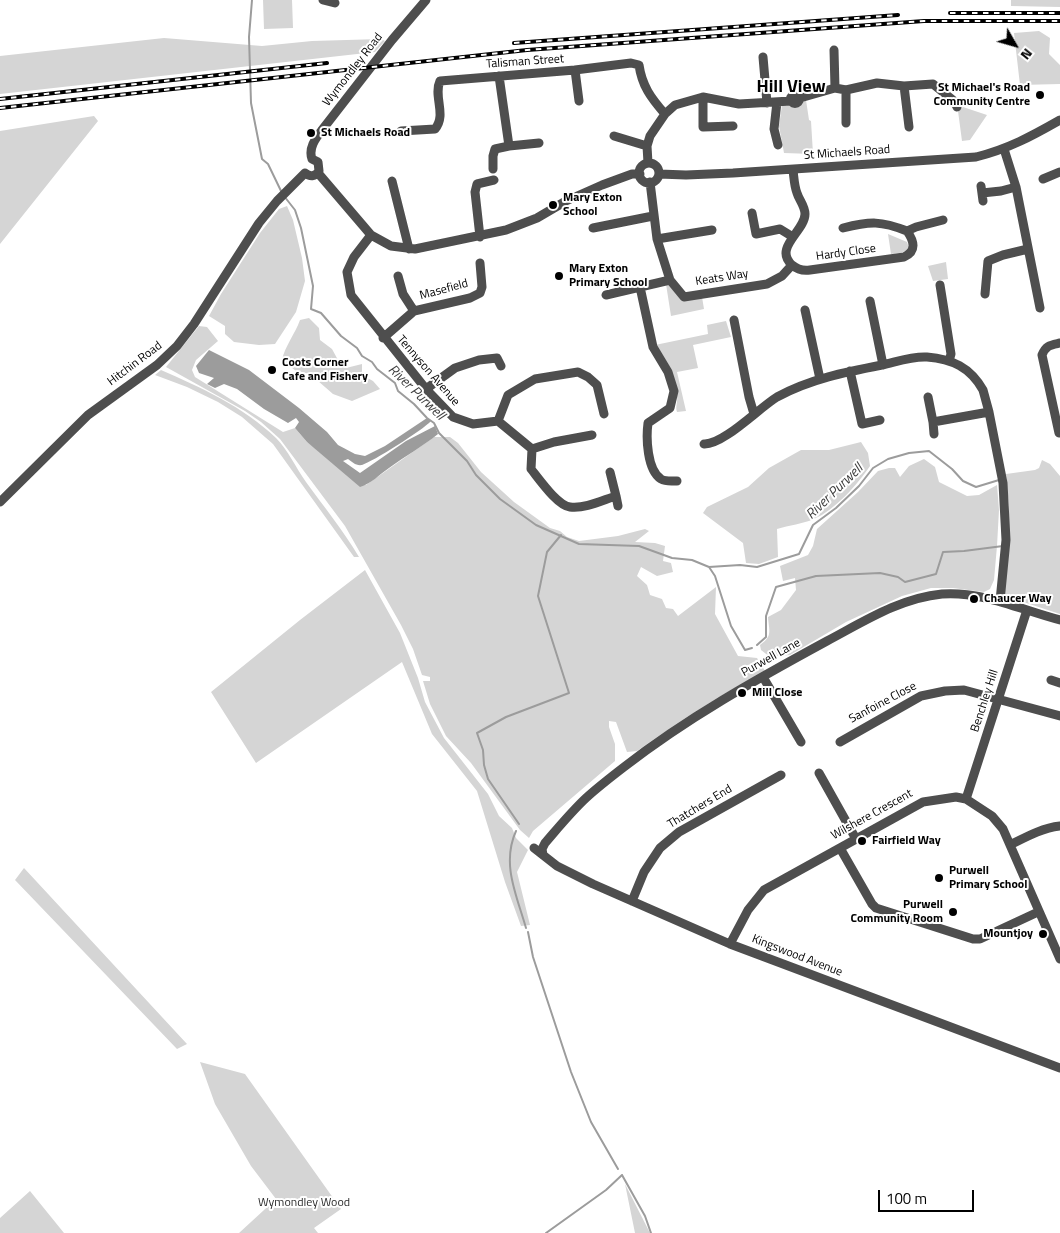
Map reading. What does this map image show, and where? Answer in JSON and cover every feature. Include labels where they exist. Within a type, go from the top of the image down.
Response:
[{"type":"street","points":[[323,0],[335,3]]},
{"type":"street","name":"Wymondley Road","points":[[312,159],[310,154],[312,144],[322,130],[392,40],[426,0]]},
{"type":"street","points":[[834,50],[835,88]]},
{"type":"street","points":[[763,57],[767,103]]},
{"type":"street","name":"Talisman Street","points":[[401,131],[435,128],[439,124],[437,87],[440,81],[575,70],[631,63],[639,65],[640,77],[648,94],[664,114]]},
{"type":"street","points":[[575,70],[579,101]]},
{"type":"street","points":[[499,76],[509,146]]},
{"type":"street","points":[[648,163],[647,146],[656,125],[664,114],[675,105],[703,97],[739,104],[767,103],[796,99],[835,88],[846,90],[878,84],[904,86],[933,84],[954,96],[957,107]]},
{"type":"street","points":[[904,86],[909,127]]},
{"type":"street","points":[[846,90],[846,123]]},
{"type":"street","points":[[703,97],[703,127],[733,126]]},
{"type":"street","points":[[777,102],[774,130],[778,145]]},
{"type":"street","name":"St Michaels Road","points":[[659,174],[706,175],[976,157],[1004,149],[1033,136],[1058,121]]},
{"type":"street","points":[[614,136],[647,146]]},
{"type":"street","points":[[492,169],[495,149],[539,143]]},
{"type":"street","points":[[1004,149],[1016,187],[1040,308]]},
{"type":"street","points":[[318,173],[314,176],[305,173],[304,165],[306,161],[316,160],[319,164],[318,173],[371,235],[391,246],[409,249],[480,237],[506,230],[537,218],[566,201],[602,185],[632,174],[640,174]]},
{"type":"street","points":[[648,163],[656,166],[659,174],[657,179],[650,182],[644,181],[640,174],[643,165],[648,163]]},
{"type":"street","points":[[792,265],[788,258],[787,247],[802,223],[805,214],[796,188],[793,170]]},
{"type":"street","points":[[1043,179],[1060,172]]},
{"type":"street","name":"Hitchin Road","points":[[0,502],[88,414],[157,365],[173,351],[194,324],[259,224],[282,195],[305,173]]},
{"type":"street","points":[[480,237],[475,192],[477,184],[494,180]]},
{"type":"street","points":[[392,181],[409,249]]},
{"type":"street","name":"Keats Way","points":[[650,182],[657,239],[670,280],[684,297],[767,284],[782,276],[792,265]]},
{"type":"street","points":[[982,193],[1016,187]]},
{"type":"street","points":[[752,213],[756,234],[780,229],[793,236]]},
{"type":"street","points":[[593,228],[653,216]]},
{"type":"street","points":[[907,231],[943,220]]},
{"type":"street","name":"Hardy Close","points":[[792,265],[797,269],[806,271],[904,257],[914,247],[912,238],[907,231],[881,222],[843,228]]},
{"type":"street","points":[[657,239],[712,230]]},
{"type":"street","name":"Tennyson Avenue","points":[[371,235],[354,257],[347,272],[350,296],[426,390],[453,418],[473,424],[498,422]]},
{"type":"street","points":[[985,294],[986,257],[1028,249]]},
{"type":"street","name":"Masefield","points":[[384,338],[414,311],[470,298],[480,293],[482,287],[480,263]]},
{"type":"street","name":"Masefield","points":[[398,276],[403,294],[414,311]]},
{"type":"street","points":[[606,295],[670,280]]},
{"type":"street","points":[[940,286],[951,354],[949,361]]},
{"type":"street","points":[[640,287],[653,347],[668,372],[674,390],[670,408],[648,423],[646,437],[648,448],[655,473],[660,479],[666,482],[677,481]]},
{"type":"street","points":[[870,301],[883,365]]},
{"type":"street","points":[[805,310],[820,379]]},
{"type":"street","points":[[734,320],[754,414]]},
{"type":"street","points":[[1059,433],[1042,355],[1049,345],[1060,343]]},
{"type":"street","points":[[704,444],[724,437],[785,393],[820,379],[850,371],[925,357],[949,361],[969,371],[977,379],[989,412],[1003,480],[1006,540],[1000,601]]},
{"type":"street","points":[[426,390],[455,368],[463,365],[497,358],[501,366]]},
{"type":"street","points":[[850,371],[862,424],[880,420]]},
{"type":"street","points":[[532,449],[498,422],[508,395],[535,380],[578,372],[588,377],[597,385],[604,414]]},
{"type":"street","points":[[928,397],[934,434]]},
{"type":"street","points":[[933,422],[989,412]]},
{"type":"street","points":[[532,449],[554,442],[592,435]]},
{"type":"street","points":[[532,449],[530,469],[559,502],[569,507],[580,507],[616,496]]},
{"type":"street","points":[[610,472],[618,506]]},
{"type":"street","name":"Purwell Lane","points":[[543,855],[542,849],[545,843],[585,799],[646,750],[706,709],[763,676],[858,625],[910,600],[943,594],[981,597],[1060,620]]},
{"type":"street","name":"Benchley Hill","points":[[966,799],[1027,610]]},
{"type":"street","points":[[763,676],[801,742]]},
{"type":"street","name":"Sanfoine Close","points":[[840,742],[921,696],[944,691],[964,690],[1060,716]]},
{"type":"street","points":[[819,773],[856,839]]},
{"type":"street","name":"Thatchers End","points":[[632,901],[644,872],[666,842],[679,832],[781,774]]},
{"type":"street","name":"Wilshere Crescent","points":[[730,944],[748,910],[764,890],[923,802],[956,797],[966,799]]},
{"type":"street","points":[[966,799],[992,816],[1003,829],[1060,959]]},
{"type":"street","points":[[1010,845],[1037,832],[1060,826]]},
{"type":"street","name":"Kingswood Avenue","points":[[534,848],[572,873],[730,944],[1060,1068]]},
{"type":"street","points":[[840,848],[872,904],[973,939],[980,939],[1038,912]]},
{"type":"green space","points":[[263,0],[292,0],[293,28],[264,29]]},
{"type":"green space","points":[[1011,0],[1060,0],[1060,7],[1011,6]]},
{"type":"green space","points":[[1039,31],[1050,38],[1049,54],[1060,65],[1060,84],[1020,85],[1014,33]]},
{"type":"green space","points":[[164,38],[262,46],[312,41],[381,39],[385,41],[375,52],[0,94],[0,56]]},
{"type":"green space","points":[[806,100],[809,120],[811,121],[813,154],[784,153],[779,126],[782,105],[797,106]]},
{"type":"green space","points":[[963,107],[987,115],[970,140],[962,141],[958,111]]},
{"type":"green space","points":[[94,116],[98,121],[0,244],[0,131]]},
{"type":"green space","points":[[287,206],[293,220],[305,281],[296,312],[275,344],[259,345],[234,342],[225,334],[225,326],[209,316],[260,233],[279,209]]},
{"type":"green space","points":[[888,234],[907,242],[908,248],[901,253],[891,254]]},
{"type":"green space","points":[[946,262],[948,279],[933,281],[928,266]]},
{"type":"green space","points":[[669,283],[683,299],[702,297],[704,309],[671,316],[666,284]]},
{"type":"green space","points":[[309,318],[319,328],[320,340],[332,349],[338,360],[346,368],[362,364],[362,375],[373,381],[380,389],[352,401],[333,394],[310,374],[296,371],[282,360],[300,320]]},
{"type":"green space","points":[[726,321],[731,337],[693,345],[698,368],[677,372],[686,411],[677,412],[676,390],[672,376],[655,345],[708,334],[707,325]]},
{"type":"green space","points":[[199,326],[207,327],[218,341],[196,360],[192,370],[195,377],[283,432],[295,428],[307,442],[366,485],[434,437],[450,437],[458,443],[481,472],[514,502],[550,528],[560,531],[567,537],[579,541],[618,536],[645,529],[649,531],[635,542],[655,543],[665,546],[663,561],[671,563],[673,572],[657,576],[641,567],[637,576],[647,585],[650,595],[662,599],[666,608],[673,609],[678,616],[716,587],[715,614],[738,656],[757,658],[765,671],[700,709],[637,751],[627,752],[616,722],[609,721],[609,727],[615,744],[615,761],[533,831],[529,838],[520,830],[471,763],[446,736],[430,704],[423,681],[430,681],[430,677],[422,675],[413,649],[401,625],[345,526],[280,439],[245,411],[166,367]]},
{"type":"green space","points":[[161,370],[236,407],[276,438],[359,557],[354,557],[273,444],[242,417],[218,402],[187,387],[155,375]]},
{"type":"green space","points":[[861,442],[868,453],[870,466],[865,473],[845,496],[822,515],[805,522],[777,529],[778,557],[759,564],[746,563],[743,543],[703,513],[707,507],[748,487],[769,468],[801,450],[829,450]]},
{"type":"green space","points":[[924,459],[935,467],[939,482],[967,496],[979,495],[997,485],[999,510],[997,546],[994,580],[990,589],[984,592],[953,588],[931,588],[902,596],[846,622],[790,655],[770,657],[761,650],[760,645],[769,636],[768,617],[781,610],[796,590],[795,578],[783,581],[780,566],[808,555],[813,546],[817,529],[878,471],[895,468],[900,477],[909,466]]},
{"type":"green space","points":[[1042,460],[1050,464],[1060,476],[1060,614],[1005,596],[1004,591],[1009,540],[1009,506],[1006,474],[1035,470],[1039,468]]},
{"type":"green space","points":[[365,570],[400,633],[418,678],[425,702],[444,738],[488,794],[499,816],[512,828],[516,838],[528,850],[517,872],[530,925],[521,926],[505,882],[477,791],[432,734],[402,662],[256,763],[211,692]]},
{"type":"green space","points":[[24,868],[187,1044],[177,1049],[15,880]]},
{"type":"green space","name":"Wymondley Wood","points":[[200,1062],[245,1074],[341,1209],[314,1228],[318,1233],[239,1233],[276,1199],[251,1166],[215,1104]]},
{"type":"green space","points":[[625,1184],[650,1233],[635,1233]]},
{"type":"green space","points":[[30,1191],[64,1233],[0,1233],[0,1218]]},
{"type":"shaded area","points":[[209,350],[249,370],[299,408],[327,432],[338,445],[355,454],[365,456],[385,446],[427,418],[431,421],[368,463],[360,465],[354,464],[348,459],[343,461],[360,473],[406,441],[435,426],[438,434],[372,481],[360,487],[307,442],[295,428],[299,422],[296,418],[288,423],[264,409],[237,389],[224,384],[215,388],[207,384],[214,378],[199,373],[196,366]]},
{"type":"waterway","name":"River Purwell","points":[[252,0],[249,37],[251,103],[262,159],[268,164],[282,193]]},
{"type":"waterway","name":"River Purwell","points":[[284,196],[295,210],[301,228],[313,286],[311,309],[321,313],[341,336],[357,348],[362,356],[372,362],[377,369],[395,383],[398,391],[434,423],[439,433],[467,461],[476,475],[500,499],[536,525],[579,544],[639,546],[672,558],[692,560],[709,567],[740,565],[757,567],[799,554],[813,525],[836,508],[859,486],[873,468],[888,459],[909,453],[929,451],[952,469],[963,481],[976,487],[999,480]]},
{"type":"waterway","points":[[519,824],[488,779],[484,765],[483,750],[477,733],[506,717],[569,693],[538,596],[547,552],[561,535]]},
{"type":"waterway","name":"River Purwell","points":[[757,645],[766,637],[766,616],[776,587],[816,576],[880,573],[898,577],[905,582],[936,574],[943,552],[1003,546]]},
{"type":"waterway","name":"River Purwell","points":[[709,567],[715,576],[731,626],[745,650],[752,648]]},
{"type":"waterway","points":[[516,831],[512,843],[510,868],[526,928]]},
{"type":"waterway","points":[[528,932],[533,957],[571,1072],[591,1122],[618,1169]]},
{"type":"waterway","points":[[622,1175],[645,1216],[651,1233]]},
{"type":"waterway","points":[[546,1233],[606,1190],[622,1175]]},
{"type":"railway","points":[[950,13],[1060,13]]},
{"type":"railway","points":[[514,43],[898,15]]},
{"type":"railway","points":[[0,108],[527,50],[924,21],[1060,21]]},
{"type":"railway","points":[[0,99],[327,63]]},
{"type":"place","name":"St Michael's Road Community Centre","points":[[1040,95]]},
{"type":"place","name":"St Michaels Road","points":[[311,133]]},
{"type":"place","name":"Mary Exton School","points":[[553,205]]},
{"type":"place","name":"Mary Exton Primary School","points":[[559,276]]},
{"type":"place","name":"Coots Corner Cafe and Fishery","points":[[272,370]]},
{"type":"place","name":"Chaucer Way","points":[[974,599]]},
{"type":"place","name":"Mill Close","points":[[742,693]]},
{"type":"place","name":"Fairfield Way","points":[[862,841]]},
{"type":"place","name":"Purwell Primary School","points":[[939,878]]},
{"type":"place","name":"Purwell Community Room","points":[[953,912]]},
{"type":"place","name":"Mountjoy","points":[[1043,934]]},
{"type":"district","name":"Hill View","points":[[791,88]]}]
